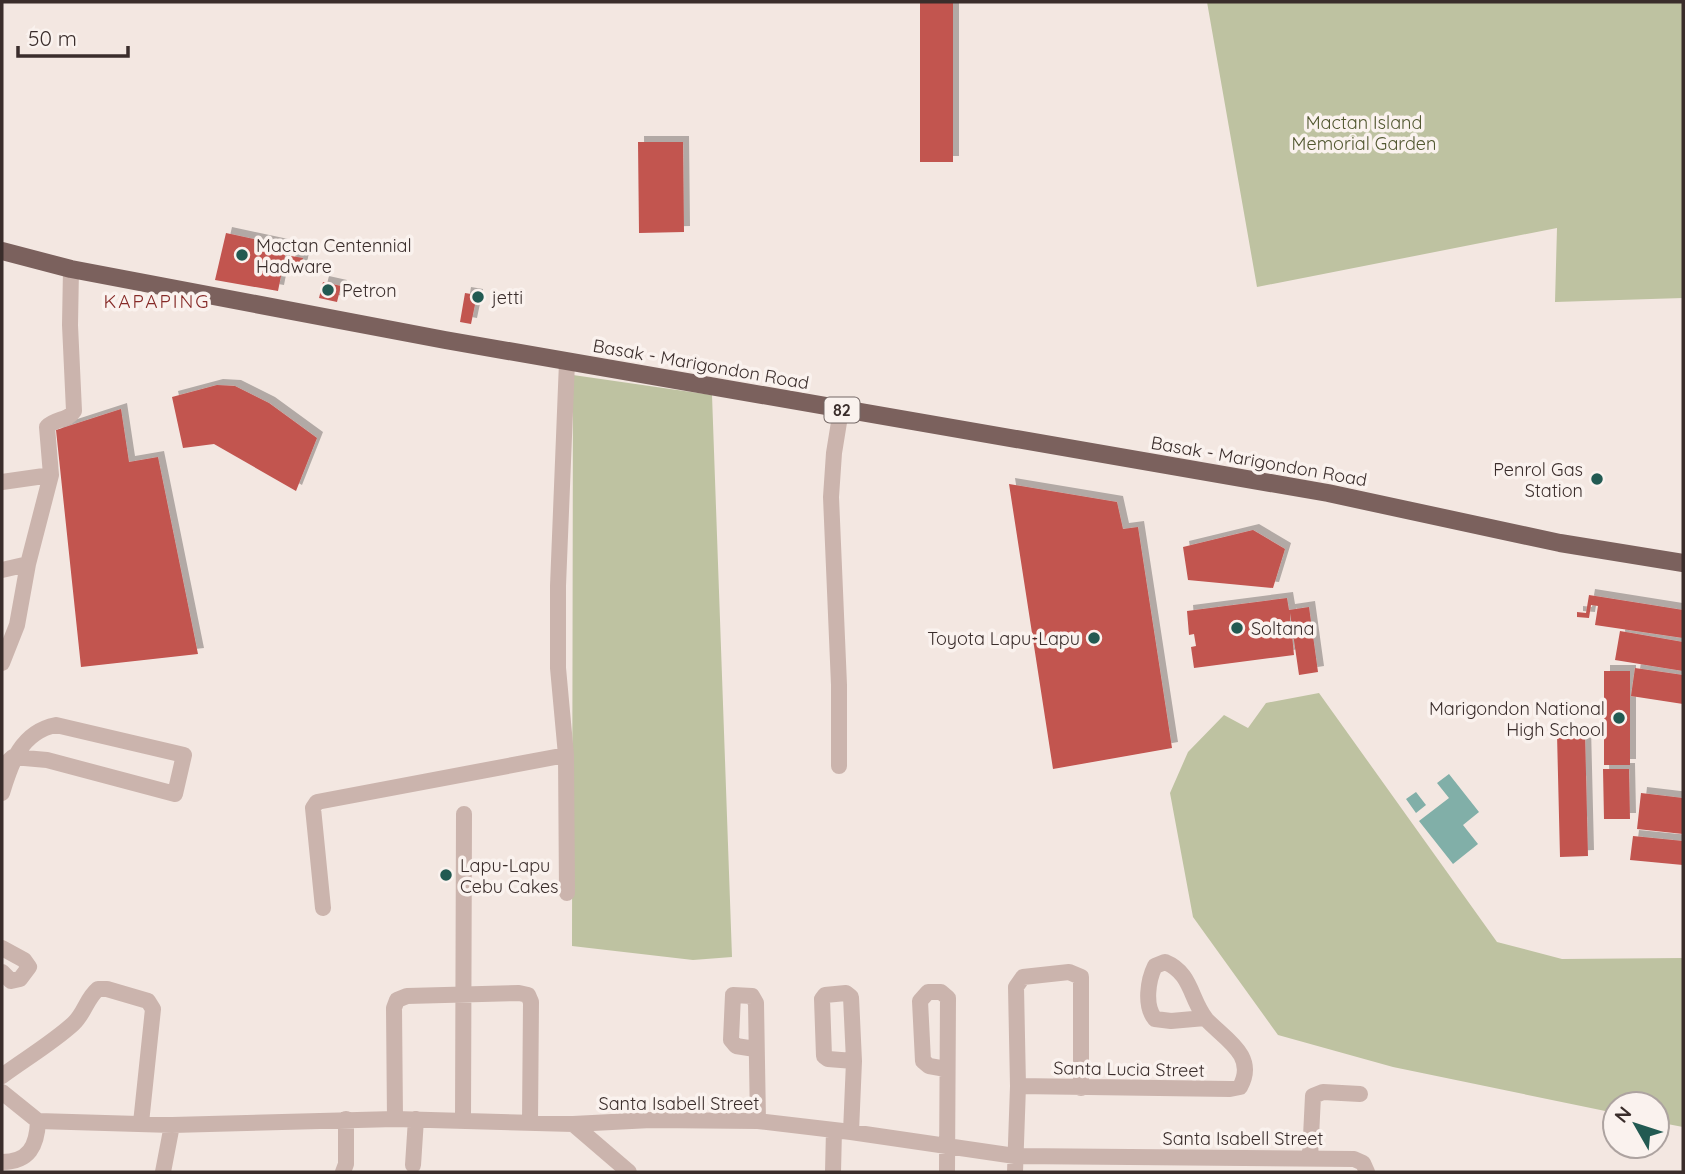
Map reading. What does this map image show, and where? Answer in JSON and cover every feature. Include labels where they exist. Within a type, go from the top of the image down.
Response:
[{"type":"main road","name":"Basak - Marigondon Road","points":[[2,251],[71,269],[567,362],[1328,493],[1560,544],[1683,563]]},
{"type":"street","points":[[2,663],[17,625],[28,564],[51,475],[47,427],[51,423],[69,418],[74,411],[70,325],[71,269]]},
{"type":"street","points":[[567,362],[558,586],[558,668],[566,755],[567,893]]},
{"type":"street","points":[[839,766],[839,685],[831,497],[841,410]]},
{"type":"street","points":[[2,482],[51,475]]},
{"type":"street","points":[[2,570],[28,564]]},
{"type":"street","points":[[2,793],[8,762],[42,728],[56,726],[184,755],[175,794],[47,760],[8,762]]},
{"type":"street","points":[[323,908],[313,808],[317,802],[566,755]]},
{"type":"street","points":[[463,1121],[464,814]]},
{"type":"street","points":[[2,948],[24,960],[29,967],[20,979],[11,981],[2,972]]},
{"type":"street","points":[[1015,1164],[1016,987],[1023,977],[1069,972],[1080,977],[1082,1088]]},
{"type":"street","points":[[2,1076],[72,1025],[83,1014],[90,995],[98,989],[107,989],[148,1002],[153,1009],[141,1124]]},
{"type":"street","points":[[395,1119],[394,1008],[397,1000],[407,996],[519,993],[528,995],[531,1002],[530,1122]]},
{"type":"street","name":"Santa Lucia Street","points":[[1017,1086],[1240,1087],[1244,1079],[1243,1058],[1236,1046],[1205,1017]]},
{"type":"street","points":[[755,1049],[758,1121]]},
{"type":"street","points":[[851,1132],[854,1061]]},
{"type":"street","points":[[946,1069],[947,1172]]},
{"type":"street","points":[[2,1092],[38,1121],[37,1138],[31,1149],[23,1158],[2,1162]]},
{"type":"street","points":[[1310,1157],[1313,1096],[1323,1092],[1360,1094]]},
{"type":"street","points":[[344,1172],[346,1119]]},
{"type":"street","name":"Santa Isabell Street","points":[[38,1121],[172,1125],[346,1119],[573,1124],[651,1120],[758,1121],[948,1145],[1015,1164],[1310,1157],[1354,1159],[1365,1168]]},
{"type":"street","points":[[413,1165],[416,1119]]},
{"type":"street","points":[[573,1124],[629,1172]]},
{"type":"street","points":[[163,1172],[172,1125]]},
{"type":"street","points":[[833,1172],[834,1130]]},
{"type":"green space","name":"Mactan Island Memorial Garden","points":[[1207,2],[1683,2],[1683,298],[1555,302],[1557,228],[1257,287]]},
{"type":"green space","points":[[573,375],[712,395],[732,957],[693,960],[572,946]]},
{"type":"green space","points":[[1319,693],[1497,942],[1562,959],[1683,958],[1683,1127],[1671,1125],[1671,1090],[1601,1090],[1601,1110],[1393,1067],[1278,1035],[1193,917],[1170,793],[1188,752],[1224,715],[1248,728],[1266,703]]},
{"type":"water","points":[[1449,774],[1479,812],[1463,825],[1478,844],[1453,864],[1419,821],[1449,798],[1437,783]]},
{"type":"water","points":[[1416,792],[1426,805],[1416,813],[1406,799]]},
{"type":"building","points":[[920,2],[953,2],[953,162],[920,162]]},
{"type":"building","points":[[638,142],[683,142],[684,232],[639,233]]},
{"type":"building","points":[[226,233],[287,246],[278,291],[215,280]]},
{"type":"building","points":[[291,256],[303,258],[300,275],[286,273]]},
{"type":"building","points":[[323,282],[341,286],[337,302],[319,298]]},
{"type":"building","points":[[465,293],[477,295],[471,324],[460,322]]},
{"type":"building","points":[[217,385],[235,386],[269,403],[317,438],[296,491],[214,444],[183,448],[172,397]]},
{"type":"building","points":[[121,409],[129,462],[158,457],[198,654],[81,667],[56,430]]},
{"type":"building","name":"Toyota Lapu-Lapu","points":[[1009,484],[1117,502],[1123,529],[1138,527],[1172,748],[1053,769]]},
{"type":"building","points":[[1253,530],[1285,549],[1273,588],[1188,580],[1183,547]]},
{"type":"building","points":[[1589,595],[1683,610],[1683,638],[1595,625],[1598,606],[1591,605],[1589,618],[1577,617],[1577,612],[1586,613]]},
{"type":"building","name":"Soltana","points":[[1287,598],[1289,610],[1309,607],[1318,672],[1299,675],[1290,613],[1290,621],[1285,622],[1287,636],[1292,635],[1294,655],[1194,668],[1191,647],[1196,646],[1194,634],[1189,635],[1187,611]]},
{"type":"building","points":[[1620,631],[1683,642],[1683,671],[1615,660]]},
{"type":"building","points":[[1635,668],[1683,675],[1683,704],[1631,696]]},
{"type":"building","points":[[1604,671],[1630,671],[1630,765],[1604,765]]},
{"type":"building","points":[[1585,733],[1588,856],[1560,857],[1557,734]]},
{"type":"building","points":[[1603,769],[1629,769],[1630,819],[1604,819]]},
{"type":"building","points":[[1641,793],[1683,798],[1683,834],[1637,829]]},
{"type":"building","points":[[1633,836],[1683,841],[1683,865],[1630,860]]},
{"type":"place","name":"Mactan Centennial Hadware","points":[[242,255]]},
{"type":"place","name":"Petron","points":[[328,290]]},
{"type":"place","name":"jetti","points":[[478,297]]},
{"type":"place","name":"Penrol Gas Station","points":[[1597,479]]},
{"type":"place","name":"Soltana","points":[[1237,628]]},
{"type":"place","name":"Toyota Lapu-Lapu","points":[[1094,638]]},
{"type":"place","name":"Marigondon National High School","points":[[1619,718]]},
{"type":"place","name":"Lapu-Lapu Cebu Cakes","points":[[446,875]]},
{"type":"district","name":"KAPAPING","points":[[157,301]]}]
